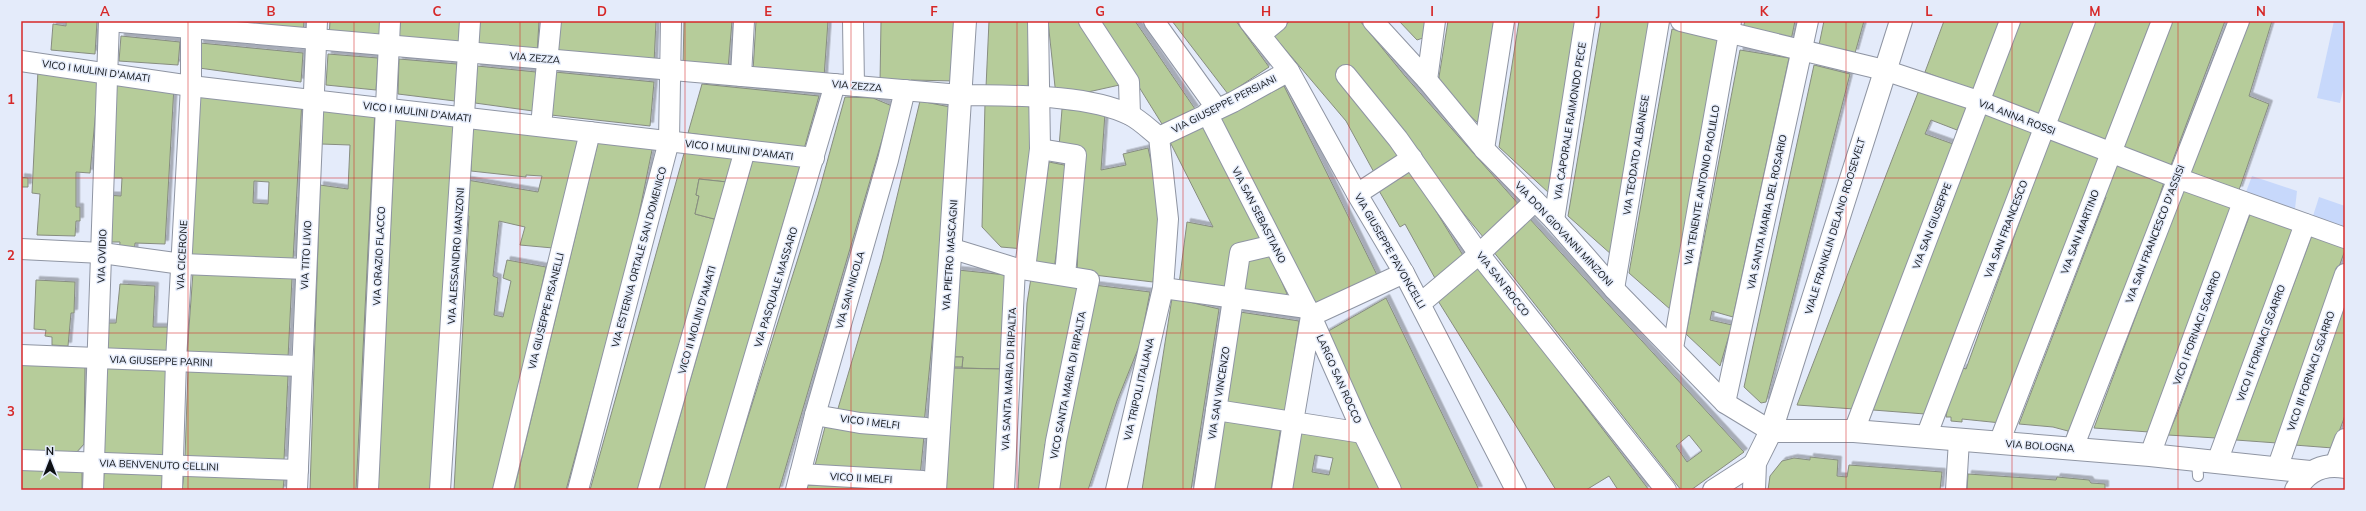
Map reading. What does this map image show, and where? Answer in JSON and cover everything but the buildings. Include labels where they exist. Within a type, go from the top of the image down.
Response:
[{"type":"street","name":"VIA ZEZZA","points":[[109,21],[317,30],[390,46],[960,95],[1040,97],[1088,102],[1130,115],[1159,137]]},
{"type":"street","name":"VIA OVIDIO","points":[[93,490],[99,359],[109,21]]},
{"type":"street","name":"VIA ORAZIO FLACCO","points":[[368,490],[390,21]]},
{"type":"street","name":"VIA ALESSANDRO MANZONI","points":[[440,490],[470,21]]},
{"type":"street","points":[[541,126],[551,21]]},
{"type":"street","name":"VIA ESTERNA ORTALE SAN DOMENICO","points":[[578,490],[669,141],[671,21]]},
{"type":"street","points":[[741,76],[744,21]]},
{"type":"street","name":"VIA PASQUALE MASSARO","points":[[715,490],[814,158],[844,85],[853,21]]},
{"type":"street","name":"VIA PIETRO MASCAGNI","points":[[929,486],[950,248],[965,21]]},
{"type":"street","name":"VIA SANTA MARIA DI RIPALTA","points":[[1004,490],[1020,269],[1040,149],[1038,21]]},
{"type":"street","points":[[1089,21],[1129,82],[1130,115]]},
{"type":"street","name":"VIA SAN SEBASTIANO","points":[[1154,21],[1212,111],[1274,245],[1309,312]]},
{"type":"street","points":[[1255,28],[1277,21]]},
{"type":"street","name":"VIA DON GIOVANNI MINZONI","points":[[1373,21],[1427,80],[1484,149],[1554,220],[1614,289],[1673,348],[1725,404],[1770,431]]},
{"type":"street","points":[[1427,80],[1435,21]]},
{"type":"street","points":[[1484,149],[1504,21]]},
{"type":"street","name":"VIA CAPORALE RAIMONDO PECE","points":[[1554,220],[1585,21]]},
{"type":"street","name":"VIA TEODATO ALBANESE","points":[[1614,289],[1659,21]]},
{"type":"street","name":"VIA ANNA ROSSI","points":[[1681,21],[1730,28],[1801,52],[1884,70],[1978,101],[2177,178],[2345,238]]},
{"type":"street","name":"VIA SANTA MARIA DEL ROSARIO","points":[[1725,404],[1808,21]]},
{"type":"street","name":"VIALE FRANKLIN DELANO ROOSEVELT","points":[[1755,463],[1770,431],[1884,70],[1901,21]]},
{"type":"street","name":"VIA SAN GIUSEPPE","points":[[1854,431],[1978,101],[2010,21]]},
{"type":"street","name":"VIA SAN FRANCESCO","points":[[1926,438],[2085,21]]},
{"type":"street","name":"VIA SAN MARTINO","points":[[1999,443],[2162,21]]},
{"type":"street","name":"VIA SAN FRANCESCO D'ASSISI","points":[[2073,448],[2239,21]]},
{"type":"street","name":"VIA CICERONE","points":[[172,490],[176,361],[191,86],[191,25]]},
{"type":"street","name":"VIA GIUSEPPE PAVONCELLI","points":[[1255,28],[1289,72],[1356,194],[1421,303],[1514,490]]},
{"type":"street","name":"VIA TENENTE ANTONIO PAOLILLO","points":[[1673,348],[1730,28]]},
{"type":"street","name":"VIA TITO LIVIO","points":[[297,490],[301,366],[317,30]]},
{"type":"street","name":"VICO I MULINI D'AMATI","points":[[21,61],[107,72],[191,86],[814,158]]},
{"type":"street","name":"VIA GIUSEPPE PERSIANI","points":[[1159,137],[1289,72]]},
{"type":"street","name":"VIA SAN ROCCO","points":[[1346,75],[1412,158],[1479,254],[1666,490]]},
{"type":"street","name":"VIA SAN NICOLA","points":[[798,482],[814,415],[888,160],[905,90]]},
{"type":"street","name":"VIA GIUSEPPE PISANELLI","points":[[503,490],[590,132]]},
{"type":"street","name":"VIA TRIPOLI ITALIANA","points":[[1116,490],[1163,288],[1168,219],[1159,137]]},
{"type":"street","points":[[950,248],[1020,269],[1065,275],[1076,155],[1040,149]]},
{"type":"street","name":"VICO II MOLINI D'AMATI","points":[[648,490],[745,150]]},
{"type":"street","points":[[1356,194],[1412,158]]},
{"type":"street","points":[[1421,303],[1479,254],[1535,200]]},
{"type":"street","name":"VICO I FORNACI SGARRO","points":[[2150,455],[2244,202]]},
{"type":"street","name":"VICO II FORNACI SGARRO","points":[[2204,466],[2305,224]]},
{"type":"street","name":"VIA SAN VINCENZO","points":[[1204,490],[1240,253],[1274,245]]},
{"type":"street","points":[[21,249],[102,254],[182,264],[306,269]]},
{"type":"street","points":[[1163,288],[1233,297],[1309,312],[1404,273]]},
{"type":"street","name":"VICO III FORNACI SGARRO","points":[[2276,468],[2345,274]]},
{"type":"street","name":"VICO SANTA MARIA DI RIPALTA","points":[[1049,490],[1056,441],[1089,280],[1065,275]]},
{"type":"street","name":"LARGO SAN ROCCO","points":[[1309,312],[1293,422],[1363,433]]},
{"type":"street","name":"LARGO SAN ROCCO","points":[[1309,312],[1363,433]]},
{"type":"street","name":"VIA GIUSEPPE PARINI","points":[[21,355],[301,366]]},
{"type":"street","points":[[1216,410],[1293,422],[1282,490]]},
{"type":"street","name":"VICO I MELFI","points":[[814,415],[860,423],[926,428]]},
{"type":"street","name":"VIA BOLOGNA","points":[[1770,431],[1854,431],[2150,455],[2204,466],[2276,468],[2310,472]]},
{"type":"street","points":[[1363,433],[1391,490]]},
{"type":"street","points":[[1956,490],[1959,440]]},
{"type":"street","points":[[2296,490],[2310,472],[2322,467],[2342,453]]},
{"type":"street","name":"VIA BENVENUTO CELLINI","points":[[21,460],[298,470]]},
{"type":"street","points":[[1713,490],[1755,463]]},
{"type":"street","points":[[1754,490],[1755,463]]},
{"type":"street","name":"VICO II MELFI","points":[[798,482],[929,486]]},
{"type":"shaded area","points":[[2334,21],[2345,21],[2345,82],[2340,103],[2317,98]]},
{"type":"shaded area","points":[[2252,176],[2297,191],[2295,209],[2246,192]]},
{"type":"shaded area","points":[[2319,197],[2345,206],[2345,227],[2313,216]]}]
